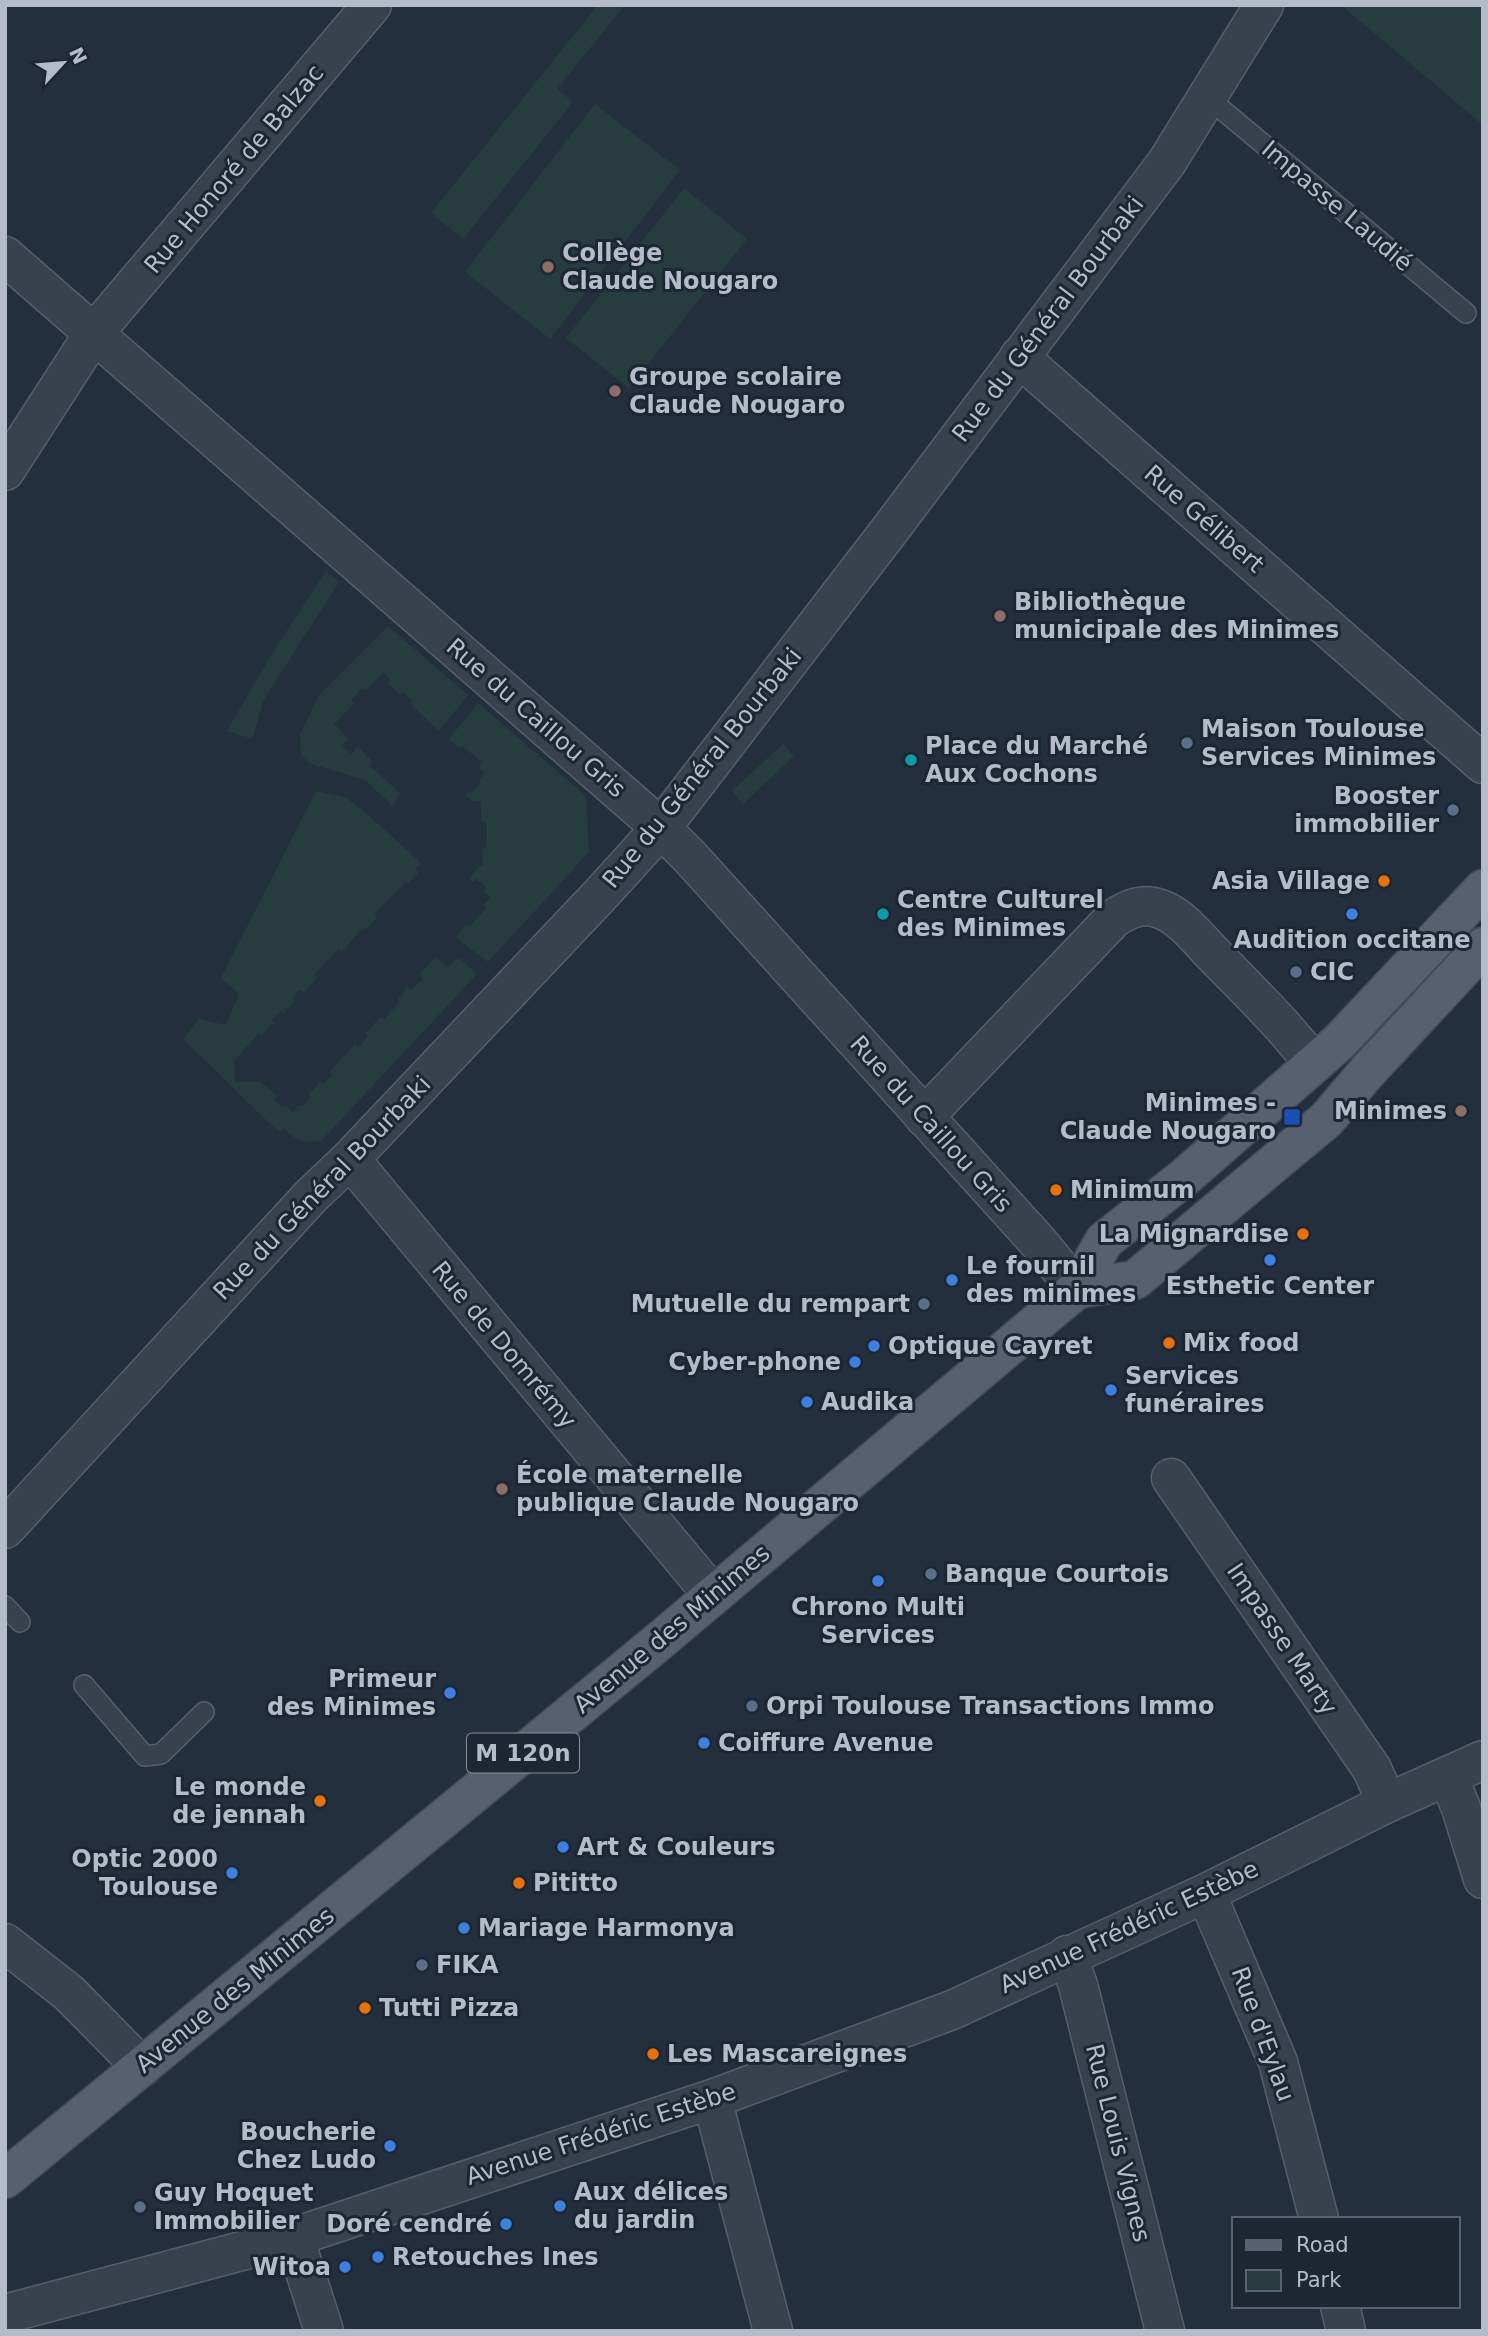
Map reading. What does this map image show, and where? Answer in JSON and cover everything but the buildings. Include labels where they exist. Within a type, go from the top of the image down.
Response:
[{"type":"main road","name":"Avenue des Minimes","points":[[5,2179],[713,1595],[1077,1289],[1104,1241],[1186,1176],[1339,1042],[1483,889]]},
{"type":"main road","points":[[1077,1289],[1135,1280],[1306,1137],[1326,1120],[1483,947]]},
{"type":"street","name":"Rue Honoré de Balzac","points":[[5,471],[94,333],[372,5]]},
{"type":"street","name":"Rue du Général Bourbaki","points":[[5,1529],[311,1196],[350,1159],[661,828],[881,542],[1167,162],[1264,5]]},
{"type":"street","name":"Rue du Caillou Gris","points":[[5,256],[661,828],[691,857],[1039,1243],[1077,1289]]},
{"type":"street","name":"Rue Gélibert","points":[[1019,357],[1483,764]]},
{"type":"street","points":[[924,1117],[1113,919],[1127,909],[1144,905],[1164,910],[1186,926],[1290,1032],[1314,1064]]},
{"type":"street","name":"Rue de Domrémy","points":[[350,1159],[713,1595]]},
{"type":"street","name":"Impasse Marty","points":[[1171,1478],[1372,1769],[1387,1803]]},
{"type":"street","name":"Avenue Frédéric Estèbe","points":[[5,2314],[295,2237],[712,2099],[952,2010],[1206,1893],[1387,1803],[1483,1760]]},
{"type":"street","points":[[1448,1776],[1483,1879]]},
{"type":"street","name":"Rue d'Eylau","points":[[1206,1893],[1278,2062],[1318,2217]]},
{"type":"street","points":[[5,1944],[69,1993],[142,2067]]},
{"type":"street","name":"Rue Louis Vignes","points":[[1067,1955],[1078,1984],[1165,2331]]},
{"type":"street","points":[[712,2099],[773,2331]]},
{"type":"street","points":[[295,2237],[324,2331]]},
{"type":"street","points":[[1340,2308],[1346,2331]]},
{"type":"lane","name":"Impasse Laudié","points":[[1209,98],[1466,313]]},
{"type":"lane","points":[[5,1606],[20,1622]]},
{"type":"lane","points":[[84,1685],[145,1756],[161,1754],[204,1712]]},
{"type":"green space","points":[[598,5],[625,5],[557,89],[573,102],[463,239],[431,213]]},
{"type":"green space","points":[[1341,5],[1483,5],[1483,125]]},
{"type":"green space","points":[[595,104],[680,170],[550,339],[465,272]]},
{"type":"green space","points":[[684,188],[747,239],[629,388],[566,338]]},
{"type":"green space","points":[[326,571],[339,582],[263,701],[254,735],[250,738],[227,731],[270,657]]},
{"type":"green space","points":[[388,626],[468,695],[439,731],[410,703],[412,700],[404,692],[400,694],[387,683],[390,679],[383,673],[366,690],[363,687],[351,700],[354,704],[334,724],[349,739],[342,746],[351,754],[358,747],[373,762],[370,766],[401,794],[392,805],[365,780],[308,763],[301,753],[300,734],[319,695]]},
{"type":"green space","points":[[478,703],[586,796],[589,852],[488,962],[455,937],[486,909],[483,905],[490,898],[483,891],[486,887],[470,878],[477,868],[483,865],[482,850],[487,846],[487,824],[481,821],[481,801],[472,801],[466,795],[481,783],[479,781],[485,773],[479,767],[482,762],[462,746],[459,749],[449,739]]},
{"type":"green space","points":[[783,744],[794,756],[743,804],[732,791]]},
{"type":"green space","points":[[316,791],[345,797],[421,863],[415,869],[418,873],[408,884],[406,882],[374,914],[377,918],[363,928],[342,951],[339,949],[315,974],[317,978],[304,992],[300,990],[292,998],[295,1001],[284,1013],[281,1011],[271,1020],[274,1022],[262,1035],[259,1033],[234,1061],[235,1082],[261,1082],[277,1096],[275,1100],[282,1107],[285,1105],[293,1112],[298,1106],[303,1106],[320,1082],[323,1084],[332,1075],[330,1071],[355,1044],[358,1047],[368,1037],[366,1033],[380,1017],[384,1020],[408,987],[411,990],[423,979],[419,974],[435,958],[448,966],[459,958],[477,974],[322,1140],[306,1142],[284,1129],[280,1132],[183,1039],[199,1019],[226,1025],[239,994],[221,978]]},
{"type":"place","name":"Collège Claude Nougaro","points":[[548,267]]},
{"type":"place","name":"Groupe scolaire Claude Nougaro","points":[[615,391]]},
{"type":"place","name":"Bibliothèque municipale des Minimes","points":[[1000,616]]},
{"type":"place","name":"Maison Toulouse Services Minimes","points":[[1187,743]]},
{"type":"place","name":"Place du Marché Aux Cochons","points":[[911,760]]},
{"type":"place","name":"Booster immobilier","points":[[1453,810]]},
{"type":"place","name":"Asia Village","points":[[1384,881]]},
{"type":"place","name":"Centre Culturel des Minimes","points":[[883,914]]},
{"type":"place","name":"Audition occitane","points":[[1352,914]]},
{"type":"place","name":"CIC","points":[[1296,972]]},
{"type":"place","name":"Minimes","points":[[1461,1111]]},
{"type":"place","name":"Minimes - Claude Nougaro","points":[[1292,1117]]},
{"type":"place","name":"Minimum","points":[[1056,1190]]},
{"type":"place","name":"La Mignardise","points":[[1303,1234]]},
{"type":"place","name":"Esthetic Center","points":[[1270,1260]]},
{"type":"place","name":"Le fournil des minimes","points":[[952,1280]]},
{"type":"place","name":"Mutuelle du rempart","points":[[924,1304]]},
{"type":"place","name":"Mix food","points":[[1169,1343]]},
{"type":"place","name":"Optique Cayret","points":[[874,1346]]},
{"type":"place","name":"Cyber-phone","points":[[855,1362]]},
{"type":"place","name":"Services funéraires","points":[[1111,1390]]},
{"type":"place","name":"Audika","points":[[807,1402]]},
{"type":"place","name":"École maternelle publique Claude Nougaro","points":[[502,1489]]},
{"type":"place","name":"Banque Courtois","points":[[931,1574]]},
{"type":"place","name":"Chrono Multi Services","points":[[878,1581]]},
{"type":"place","name":"Primeur des Minimes","points":[[450,1693]]},
{"type":"place","name":"Orpi Toulouse Transactions Immo","points":[[752,1706]]},
{"type":"place","name":"Coiffure Avenue","points":[[704,1743]]},
{"type":"place","name":"Le monde de jennah","points":[[320,1801]]},
{"type":"place","name":"Art & Couleurs","points":[[563,1847]]},
{"type":"place","name":"Optic 2000 Toulouse","points":[[232,1873]]},
{"type":"place","name":"Pititto","points":[[519,1883]]},
{"type":"place","name":"Mariage Harmonya","points":[[464,1928]]},
{"type":"place","name":"FIKA","points":[[422,1965]]},
{"type":"place","name":"Tutti Pizza","points":[[365,2008]]},
{"type":"place","name":"Les Mascareignes","points":[[653,2054]]},
{"type":"place","name":"Boucherie Chez Ludo","points":[[390,2146]]},
{"type":"place","name":"Aux délices du jardin","points":[[560,2206]]},
{"type":"place","name":"Guy Hoquet Immobilier","points":[[140,2207]]},
{"type":"place","name":"Doré cendré","points":[[506,2224]]},
{"type":"place","name":"Retouches Ines","points":[[378,2257]]},
{"type":"place","name":"Witoa","points":[[345,2267]]}]
